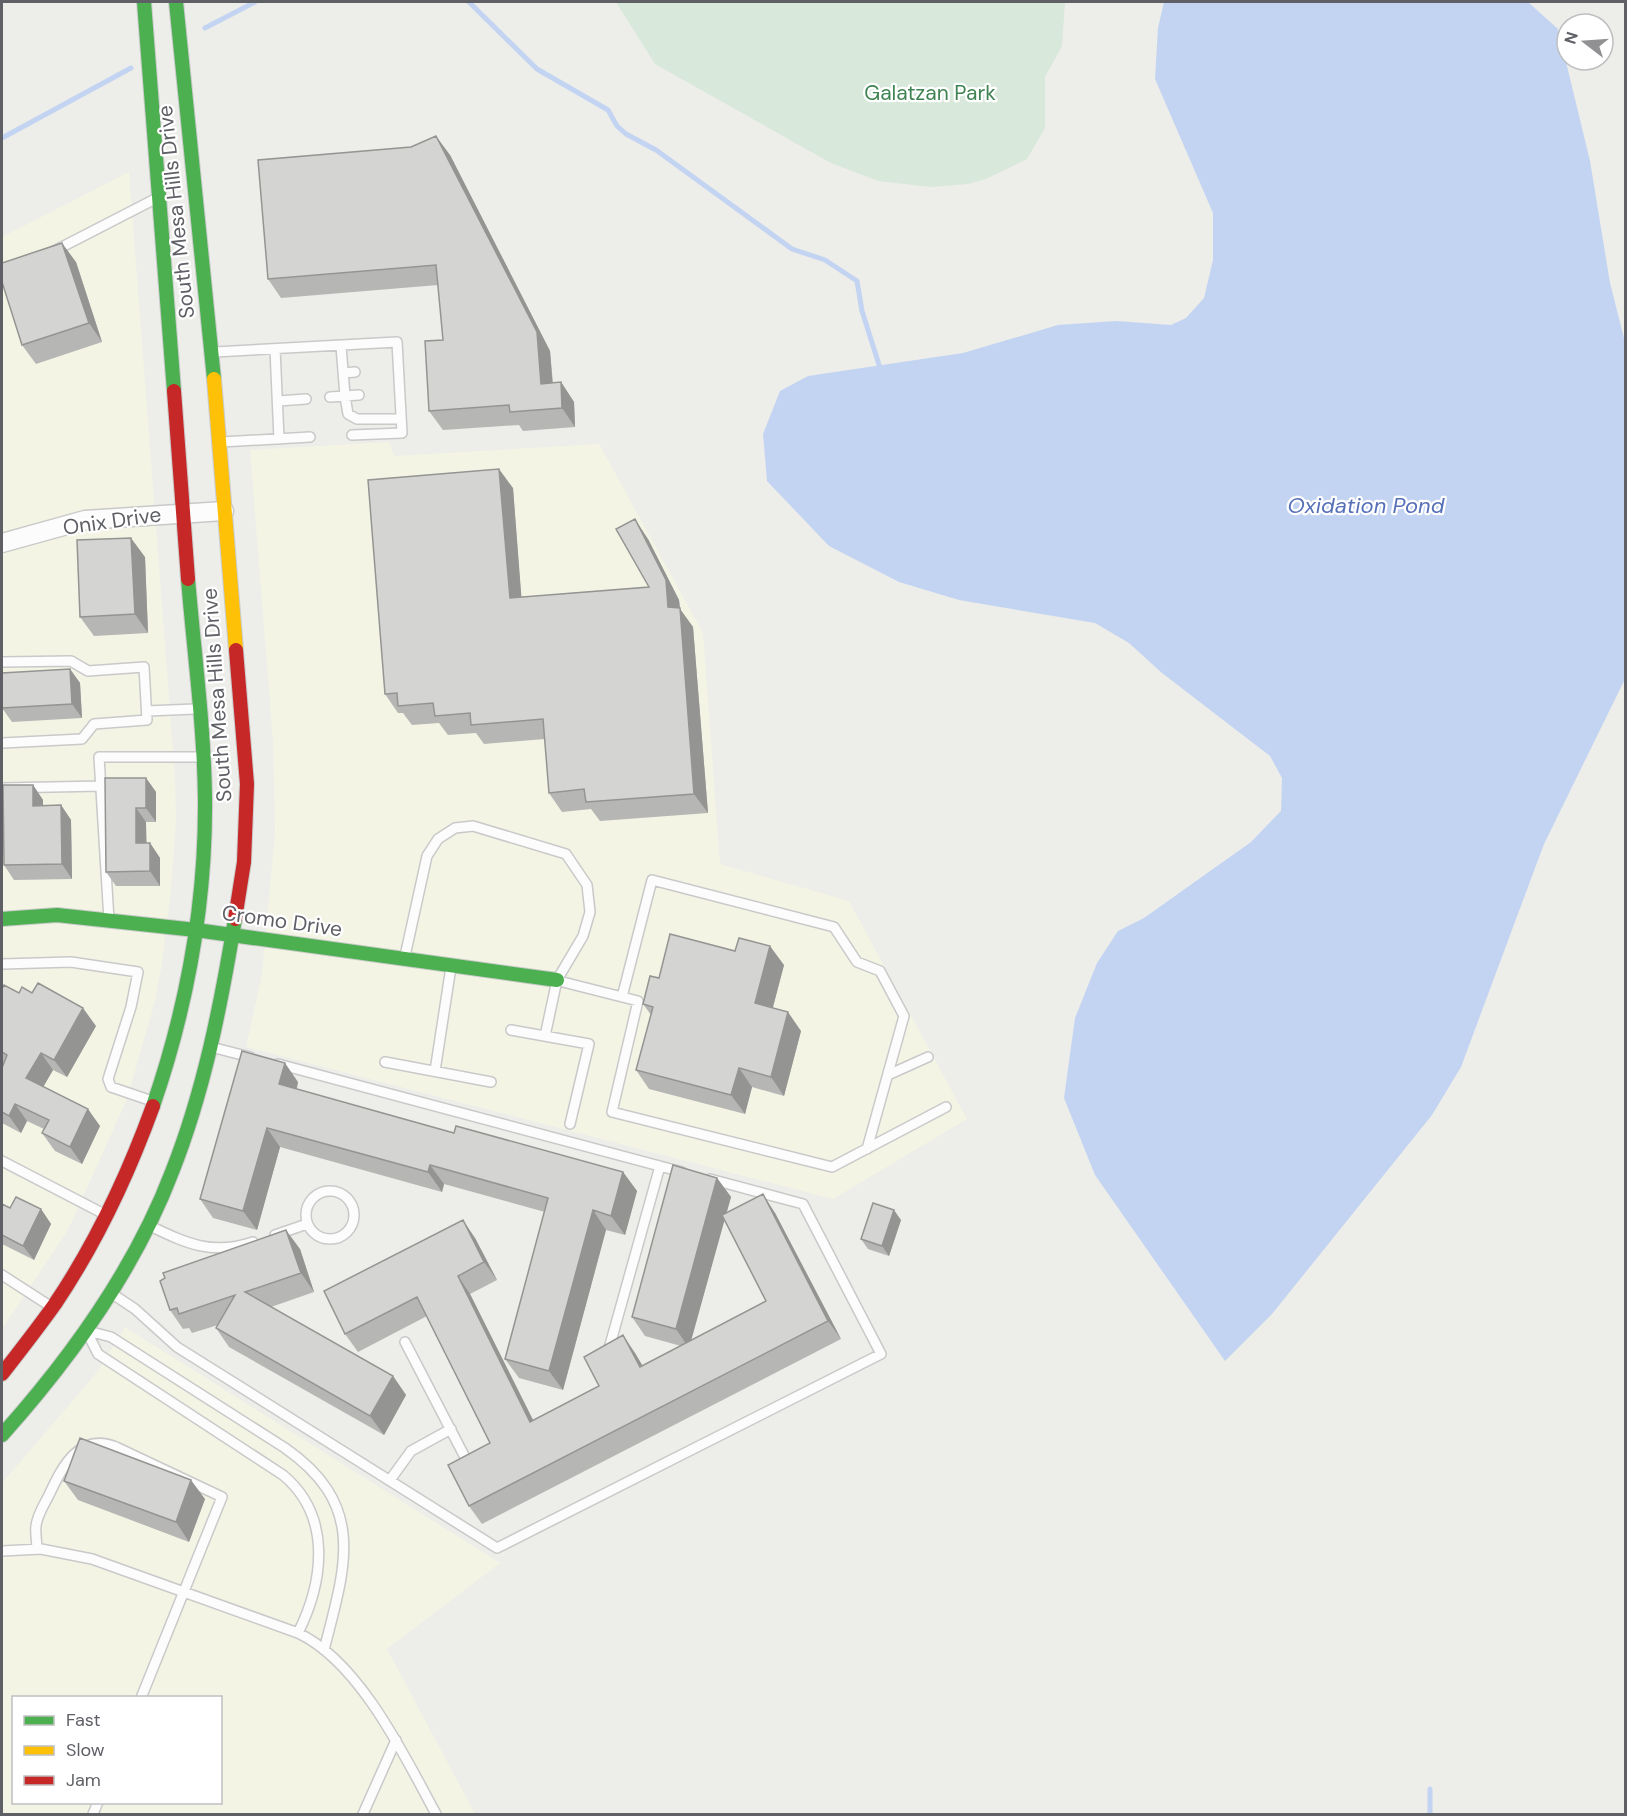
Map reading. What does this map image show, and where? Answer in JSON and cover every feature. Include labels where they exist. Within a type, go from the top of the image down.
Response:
[{"type":"street","name":"South Mesa Hills Drive","points":[[2,1374],[56,1310],[106,1216],[140,1141],[178,1024],[196,930],[206,829],[204,757],[198,709],[144,2]]},
{"type":"street","name":"South Mesa Hills Drive","points":[[2,1435],[34,1399],[81,1327],[109,1292],[148,1225],[172,1173],[194,1109],[210,1047],[234,936],[244,862],[248,784],[212,352],[176,2]]},
{"type":"street","name":"Onix Drive","points":[[2,543],[85,520],[224,511]]},
{"type":"street","name":"Cromo Drive","points":[[2,919],[57,915],[196,930],[556,980]]},
{"type":"lane","points":[[44,256],[159,197]]},
{"type":"lane","points":[[212,352],[397,342],[394,369],[395,392],[402,433],[352,435]]},
{"type":"lane","points":[[341,346],[348,414],[357,419],[401,419]]},
{"type":"lane","points":[[275,349],[279,439]]},
{"type":"lane","points":[[343,373],[356,372]]},
{"type":"lane","points":[[330,397],[359,395]]},
{"type":"lane","points":[[278,401],[306,399]]},
{"type":"lane","points":[[219,442],[310,437]]},
{"type":"lane","points":[[2,662],[71,661],[88,671],[144,667],[147,711],[147,720],[94,724],[82,739],[2,744]]},
{"type":"lane","points":[[147,711],[198,709]]},
{"type":"lane","points":[[109,921],[99,758],[204,757]]},
{"type":"lane","points":[[2,788],[101,786]]},
{"type":"lane","points":[[404,959],[427,856],[438,839],[455,828],[473,826],[566,854],[587,885],[590,912],[583,936],[556,980],[545,1036]]},
{"type":"lane","points":[[622,997],[652,880],[834,927],[857,962],[880,971],[904,1016],[867,1149]]},
{"type":"lane","points":[[2,964],[71,962],[138,972],[131,1006],[108,1079],[111,1087],[154,1102]]},
{"type":"lane","points":[[435,1071],[451,966]]},
{"type":"lane","points":[[556,980],[638,1001],[612,1112],[832,1167],[946,1107]]},
{"type":"lane","points":[[511,1030],[589,1044],[570,1124]]},
{"type":"lane","points":[[210,1047],[261,1060]]},
{"type":"lane","points":[[888,1076],[928,1057]]},
{"type":"lane","points":[[384,1062],[491,1082]]},
{"type":"lane","points":[[273,1063],[693,1175]]},
{"type":"lane","points":[[2,1161],[106,1216]]},
{"type":"lane","points":[[608,1354],[660,1166]]},
{"type":"lane","points":[[109,1292],[135,1309],[177,1347],[497,1548],[881,1354],[803,1204],[704,1178]]},
{"type":"lane","points":[[324,1191],[341,1193],[353,1205],[355,1213],[351,1228],[340,1238],[332,1240],[317,1236],[307,1224],[306,1208],[310,1200],[324,1191]]},
{"type":"lane","points":[[148,1225],[201,1247],[232,1248],[307,1224]]},
{"type":"lane","points":[[3,1278],[56,1310]]},
{"type":"lane","points":[[81,1327],[98,1354],[283,1475],[302,1494],[314,1518],[319,1552],[314,1594],[298,1633]]},
{"type":"lane","points":[[81,1327],[111,1337],[285,1448],[308,1466],[322,1482],[339,1514],[345,1548],[344,1570],[324,1650]]},
{"type":"lane","points":[[405,1342],[471,1469]]},
{"type":"lane","points":[[390,1480],[411,1451],[451,1430]]},
{"type":"lane","points":[[37,1549],[36,1525],[65,1464],[83,1446],[96,1443],[109,1444],[222,1497],[142,1696]]},
{"type":"lane","points":[[2,1551],[37,1549],[62,1551],[92,1559],[298,1633],[324,1650],[362,1691],[396,1740],[436,1815]]},
{"type":"lane","points":[[363,1815],[396,1740]]},
{"type":"shaded area","points":[[129,172],[175,776],[176,822],[171,889],[155,1001],[127,1099],[68,1230],[2,1329],[2,237]]},
{"type":"shaded area","points":[[389,442],[394,456],[599,444],[703,633],[720,864],[849,901],[967,1119],[833,1199],[246,1047],[262,974],[275,833],[273,742],[250,450]]},
{"type":"shaded area","points":[[125,1327],[500,1563],[387,1649],[475,1814],[2,1814],[2,1483],[98,1371]]},
{"type":"green space","name":"Galatzan Park","points":[[616,2],[1065,2],[1062,46],[1045,77],[1045,128],[1027,159],[986,179],[968,184],[931,187],[878,181],[831,163],[655,64]]},
{"type":"water","name":"Oxidation Pond","points":[[1164,2],[1528,2],[1555,26],[1555,72],[1568,72],[1590,161],[1610,283],[1625,342],[1625,679],[1544,844],[1461,1067],[1432,1115],[1272,1314],[1225,1361],[1095,1175],[1064,1098],[1075,1018],[1097,963],[1118,931],[1144,918],[1251,842],[1281,811],[1282,778],[1270,756],[1162,673],[1129,643],[1095,623],[959,600],[899,582],[829,546],[767,481],[763,434],[780,391],[808,376],[963,353],[1058,325],[1116,321],[1171,325],[1186,318],[1204,298],[1213,260],[1213,213],[1155,79],[1158,28]]},
{"type":"building","points":[[436,136],[537,332],[541,384],[561,382],[562,408],[510,412],[509,405],[429,411],[425,341],[443,340],[436,265],[268,279],[258,160],[411,147]]},
{"type":"building","points":[[62,243],[89,323],[22,345],[2,282],[2,263]]},
{"type":"building","points":[[499,469],[510,598],[649,587],[616,529],[635,519],[666,580],[668,607],[680,608],[694,794],[586,802],[584,789],[549,793],[543,719],[471,725],[470,713],[435,716],[433,703],[398,706],[397,693],[385,694],[368,480]]},
{"type":"building","points":[[131,538],[135,614],[80,617],[77,540]]},
{"type":"building","points":[[70,669],[72,704],[2,708],[2,673]]},
{"type":"building","points":[[105,778],[146,778],[146,808],[136,808],[136,843],[150,843],[150,871],[106,872]]},
{"type":"building","points":[[3,785],[33,785],[33,806],[61,805],[62,864],[4,865]]},
{"type":"building","points":[[670,934],[735,951],[739,938],[770,946],[755,1003],[788,1012],[771,1077],[739,1068],[731,1095],[636,1070],[653,1007],[643,1004],[650,976],[659,978]]},
{"type":"building","points":[[38,983],[83,1008],[54,1060],[41,1053],[26,1078],[88,1109],[70,1147],[42,1133],[49,1120],[15,1104],[9,1116],[2,1112],[2,1068],[7,1055],[2,1052],[2,989],[4,985],[19,993],[22,987],[32,993]]},
{"type":"building","points":[[242,1051],[285,1063],[279,1084],[454,1133],[456,1126],[623,1172],[611,1216],[593,1210],[549,1371],[505,1359],[548,1198],[430,1165],[428,1172],[267,1128],[243,1211],[200,1199]]},
{"type":"building","points":[[673,1165],[717,1178],[676,1329],[632,1317]]},
{"type":"building","points":[[763,1194],[828,1321],[469,1506],[448,1465],[490,1443],[417,1297],[345,1334],[324,1291],[463,1220],[484,1262],[458,1276],[530,1422],[599,1386],[584,1357],[623,1335],[640,1367],[766,1301],[722,1215]]},
{"type":"building","points":[[16,1197],[41,1209],[23,1246],[2,1235],[2,1204],[10,1208]]},
{"type":"building","points":[[873,1203],[894,1210],[882,1246],[861,1239]]},
{"type":"building","points":[[286,1230],[301,1273],[245,1292],[393,1376],[370,1416],[216,1328],[235,1295],[179,1314],[177,1308],[170,1310],[160,1281],[165,1278],[163,1273]]},
{"type":"building","points":[[80,1438],[191,1480],[176,1522],[64,1481]]},
{"type":"waterway","points":[[205,28],[255,2]]},
{"type":"waterway","points":[[469,2],[537,69],[608,110],[617,126],[626,134],[656,150],[792,249],[825,260],[857,281],[862,311],[881,371]]},
{"type":"waterway","points":[[2,138],[131,68]]},
{"type":"waterway","points":[[1430,1789],[1430,1814]]},
{"type":"traffic: fast","points":[[144,2],[174,391]]},
{"type":"traffic: fast","points":[[176,2],[214,379]]},
{"type":"traffic: fast","points":[[153,1106],[185,993],[202,876],[204,771],[188,579]]},
{"type":"traffic: fast","points":[[2,919],[57,915],[196,930],[557,980]]},
{"type":"traffic: fast","points":[[2,1435],[28,1406],[99,1311],[140,1243],[157,1208],[183,1141],[202,1079],[224,983],[235,919]]},
{"type":"traffic: slow","points":[[214,379],[236,650]]},
{"type":"traffic: jam","points":[[174,391],[188,579]]},
{"type":"traffic: jam","points":[[235,919],[244,862],[247,784],[236,650]]},
{"type":"traffic: jam","points":[[2,1374],[55,1304],[84,1257],[122,1183],[153,1106]]}]
